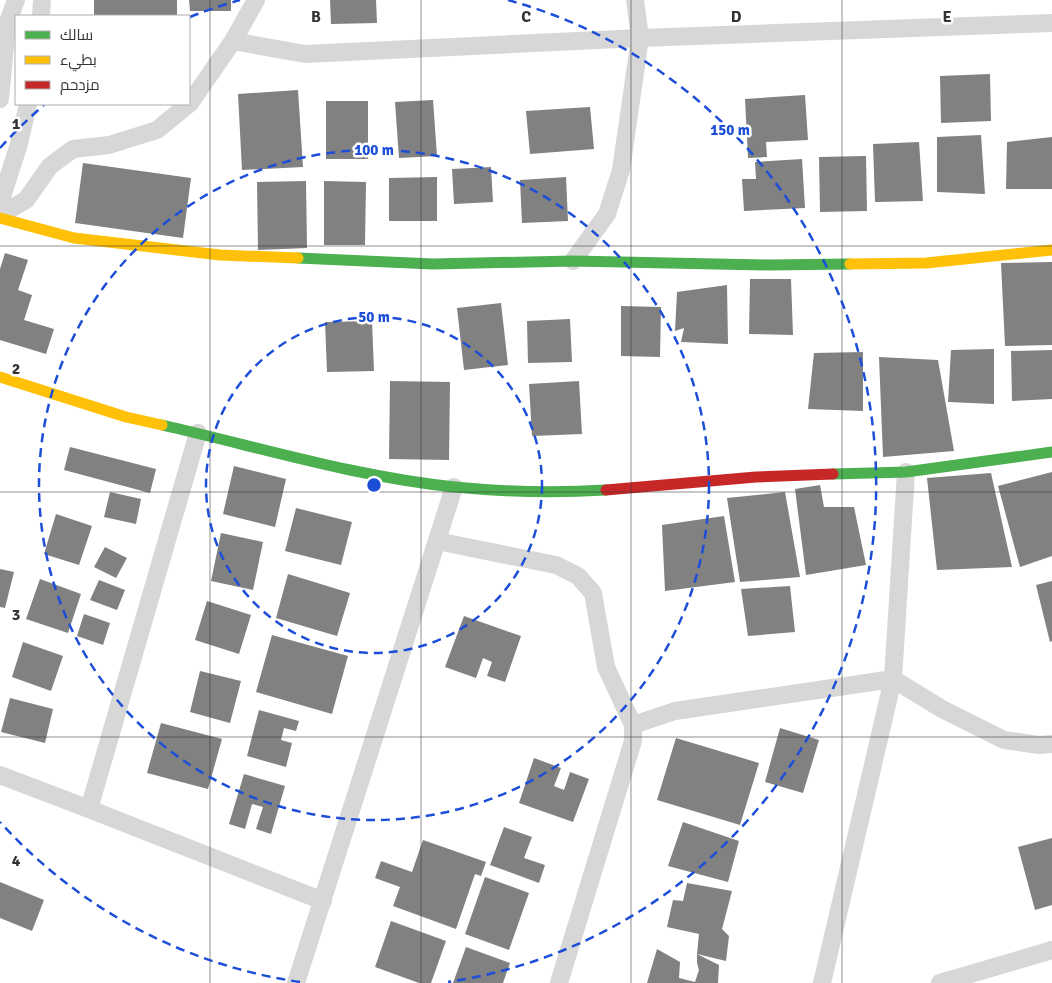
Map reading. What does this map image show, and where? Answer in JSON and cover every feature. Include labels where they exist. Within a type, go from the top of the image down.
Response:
[{"type":"street","points":[[0,99],[4,23],[16,0]]},
{"type":"street","points":[[41,15],[42,0]]},
{"type":"street","points":[[190,103],[233,40],[256,0]]},
{"type":"street","points":[[573,261],[607,214],[621,170],[640,38],[635,0]]},
{"type":"street","points":[[233,40],[305,54],[640,38],[1052,23]]},
{"type":"street","points":[[0,203],[19,144],[28,105]]},
{"type":"street","points":[[0,217],[26,200],[50,166],[73,149],[109,146],[157,130],[188,105]]},
{"type":"street","points":[[0,217],[74,238],[220,254],[433,264],[573,261],[769,265],[926,263],[1052,250]]},
{"type":"street","points":[[0,377],[126,417],[265,450],[386,476],[454,487],[510,491],[565,492],[756,477],[906,472],[1052,452]]},
{"type":"street","points":[[89,809],[198,433]]},
{"type":"street","points":[[822,983],[893,679],[906,472]]},
{"type":"street","points":[[296,983],[454,487]]},
{"type":"street","points":[[437,541],[556,565],[578,576],[593,593],[606,667],[633,725],[633,741],[559,983]]},
{"type":"street","points":[[633,725],[675,711],[893,679],[942,709],[1004,740],[1040,745],[1052,744]]},
{"type":"street","points":[[0,775],[323,901]]},
{"type":"street","points":[[940,983],[1052,950]]},
{"type":"building","points":[[94,0],[177,0],[177,15],[94,15]]},
{"type":"building","points":[[189,0],[231,0],[231,11],[190,11]]},
{"type":"building","points":[[330,0],[376,0],[377,23],[331,24]]},
{"type":"building","points":[[990,74],[991,121],[941,123],[940,76]]},
{"type":"building","points":[[298,90],[303,167],[242,170],[238,94]]},
{"type":"building","points":[[805,95],[808,140],[766,142],[767,157],[748,158],[745,99]]},
{"type":"building","points":[[433,100],[437,156],[399,158],[395,102]]},
{"type":"building","points":[[326,101],[368,101],[368,159],[326,159]]},
{"type":"building","points":[[590,107],[594,149],[530,154],[526,111]]},
{"type":"building","points":[[981,135],[985,194],[937,192],[937,137]]},
{"type":"building","points":[[1052,137],[1052,189],[1006,189],[1007,142]]},
{"type":"building","points":[[919,142],[923,201],[875,202],[873,144]]},
{"type":"building","points":[[866,156],[867,211],[820,212],[819,157]]},
{"type":"building","points":[[802,159],[805,208],[744,211],[742,179],[756,179],[755,162]]},
{"type":"building","points":[[83,163],[191,178],[183,238],[75,223]]},
{"type":"building","points":[[491,167],[493,202],[454,204],[452,169]]},
{"type":"building","points":[[437,177],[437,221],[389,221],[389,178]]},
{"type":"building","points":[[566,177],[568,221],[522,223],[520,180]]},
{"type":"building","points":[[306,181],[307,248],[258,250],[257,182]]},
{"type":"building","points":[[324,181],[366,182],[365,245],[324,245]]},
{"type":"building","points":[[5,253],[28,260],[18,290],[32,295],[24,320],[54,329],[46,354],[0,340],[0,269]]},
{"type":"building","points":[[1052,262],[1052,345],[1005,346],[1001,263]]},
{"type":"building","points":[[750,279],[791,279],[793,335],[749,334]]},
{"type":"building","points":[[727,285],[728,344],[681,342],[684,328],[675,331],[677,292]]},
{"type":"building","points":[[501,303],[508,365],[464,370],[457,308]]},
{"type":"building","points":[[621,306],[661,307],[660,357],[621,356]]},
{"type":"building","points":[[570,319],[572,362],[528,363],[527,321]]},
{"type":"building","points":[[372,321],[374,371],[327,372],[325,322]]},
{"type":"building","points":[[994,349],[994,404],[948,402],[951,350]]},
{"type":"building","points":[[1052,350],[1052,399],[1012,401],[1011,351]]},
{"type":"building","points":[[863,352],[863,411],[808,409],[814,353]]},
{"type":"building","points":[[879,357],[938,360],[954,451],[883,457]]},
{"type":"building","points":[[390,381],[450,382],[449,460],[389,459]]},
{"type":"building","points":[[579,381],[582,434],[532,436],[529,384]]},
{"type":"building","points":[[70,447],[156,469],[150,493],[64,470]]},
{"type":"building","points":[[234,466],[286,479],[275,527],[223,514]]},
{"type":"building","points":[[1052,472],[1052,556],[1020,567],[998,486]]},
{"type":"building","points":[[991,473],[1012,567],[937,570],[927,478]]},
{"type":"building","points":[[820,485],[824,507],[854,507],[866,565],[806,575],[795,489]]},
{"type":"building","points":[[110,492],[141,499],[136,524],[104,517]]},
{"type":"building","points":[[785,492],[800,577],[740,582],[727,498]]},
{"type":"building","points":[[296,508],[352,522],[341,565],[285,551]]},
{"type":"building","points":[[56,514],[92,526],[79,565],[44,554]]},
{"type":"building","points":[[724,516],[735,582],[665,591],[662,525]]},
{"type":"building","points":[[221,533],[263,542],[253,590],[211,581]]},
{"type":"building","points":[[105,547],[127,558],[116,578],[94,567]]},
{"type":"building","points":[[0,569],[14,572],[5,608],[0,607]]},
{"type":"building","points":[[288,574],[350,593],[337,636],[276,618]]},
{"type":"building","points":[[40,579],[81,594],[68,633],[26,619]]},
{"type":"building","points":[[99,580],[125,590],[117,610],[90,600]]},
{"type":"building","points":[[1052,581],[1052,641],[1050,642],[1036,585]]},
{"type":"building","points":[[790,586],[795,632],[748,636],[741,589]]},
{"type":"building","points":[[207,601],[251,615],[239,654],[195,640]]},
{"type":"building","points":[[84,614],[110,623],[103,645],[77,636]]},
{"type":"building","points":[[464,616],[521,636],[505,682],[487,676],[492,662],[483,658],[476,678],[445,667]]},
{"type":"building","points":[[272,635],[348,656],[332,714],[256,692]]},
{"type":"building","points":[[23,642],[63,656],[51,691],[12,677]]},
{"type":"building","points":[[200,671],[241,681],[230,723],[190,712]]},
{"type":"building","points":[[10,698],[53,709],[45,743],[1,732]]},
{"type":"building","points":[[259,710],[299,721],[296,731],[284,728],[281,740],[292,743],[286,767],[247,756]]},
{"type":"building","points":[[161,723],[222,739],[208,789],[147,773]]},
{"type":"building","points":[[780,728],[819,740],[803,793],[765,782]]},
{"type":"building","points":[[676,738],[759,763],[740,825],[657,800]]},
{"type":"building","points":[[534,758],[561,768],[554,786],[564,790],[570,772],[589,779],[573,822],[519,803]]},
{"type":"building","points":[[244,774],[285,786],[271,834],[256,829],[263,807],[252,804],[245,829],[229,824]]},
{"type":"building","points":[[683,822],[739,841],[728,882],[668,866]]},
{"type":"building","points":[[504,827],[532,837],[524,858],[545,865],[539,883],[490,865]]},
{"type":"building","points":[[1052,838],[1052,905],[1035,910],[1018,847]]},
{"type":"building","points":[[423,840],[486,862],[481,876],[475,874],[456,929],[393,906],[400,887],[375,878],[381,861],[412,872]]},
{"type":"building","points":[[485,877],[529,893],[509,950],[465,934]]},
{"type":"building","points":[[0,882],[44,900],[32,931],[0,918]]},
{"type":"building","points":[[687,883],[732,891],[722,929],[729,936],[726,961],[697,954],[699,934],[667,927],[673,900],[683,901]]},
{"type":"building","points":[[391,921],[446,941],[431,983],[419,983],[375,967]]},
{"type":"building","points":[[466,947],[510,963],[503,983],[453,983]]},
{"type":"building","points":[[657,949],[680,962],[679,978],[695,982],[699,970],[697,954],[719,965],[718,983],[647,983]]},
{"type":"traffic: fast","points":[[298,258],[433,264],[573,261],[769,265],[850,264]]},
{"type":"traffic: fast","points":[[162,425],[308,461],[418,482],[474,489],[512,491],[568,492],[606,490]]},
{"type":"traffic: fast","points":[[833,474],[906,472],[1052,452]]},
{"type":"traffic: slow","points":[[0,218],[74,238],[220,255],[298,258]]},
{"type":"traffic: slow","points":[[850,264],[926,263],[1052,250]]},
{"type":"traffic: slow","points":[[0,377],[126,417],[162,425]]},
{"type":"traffic: jam","points":[[606,490],[756,477],[833,474]]}]
